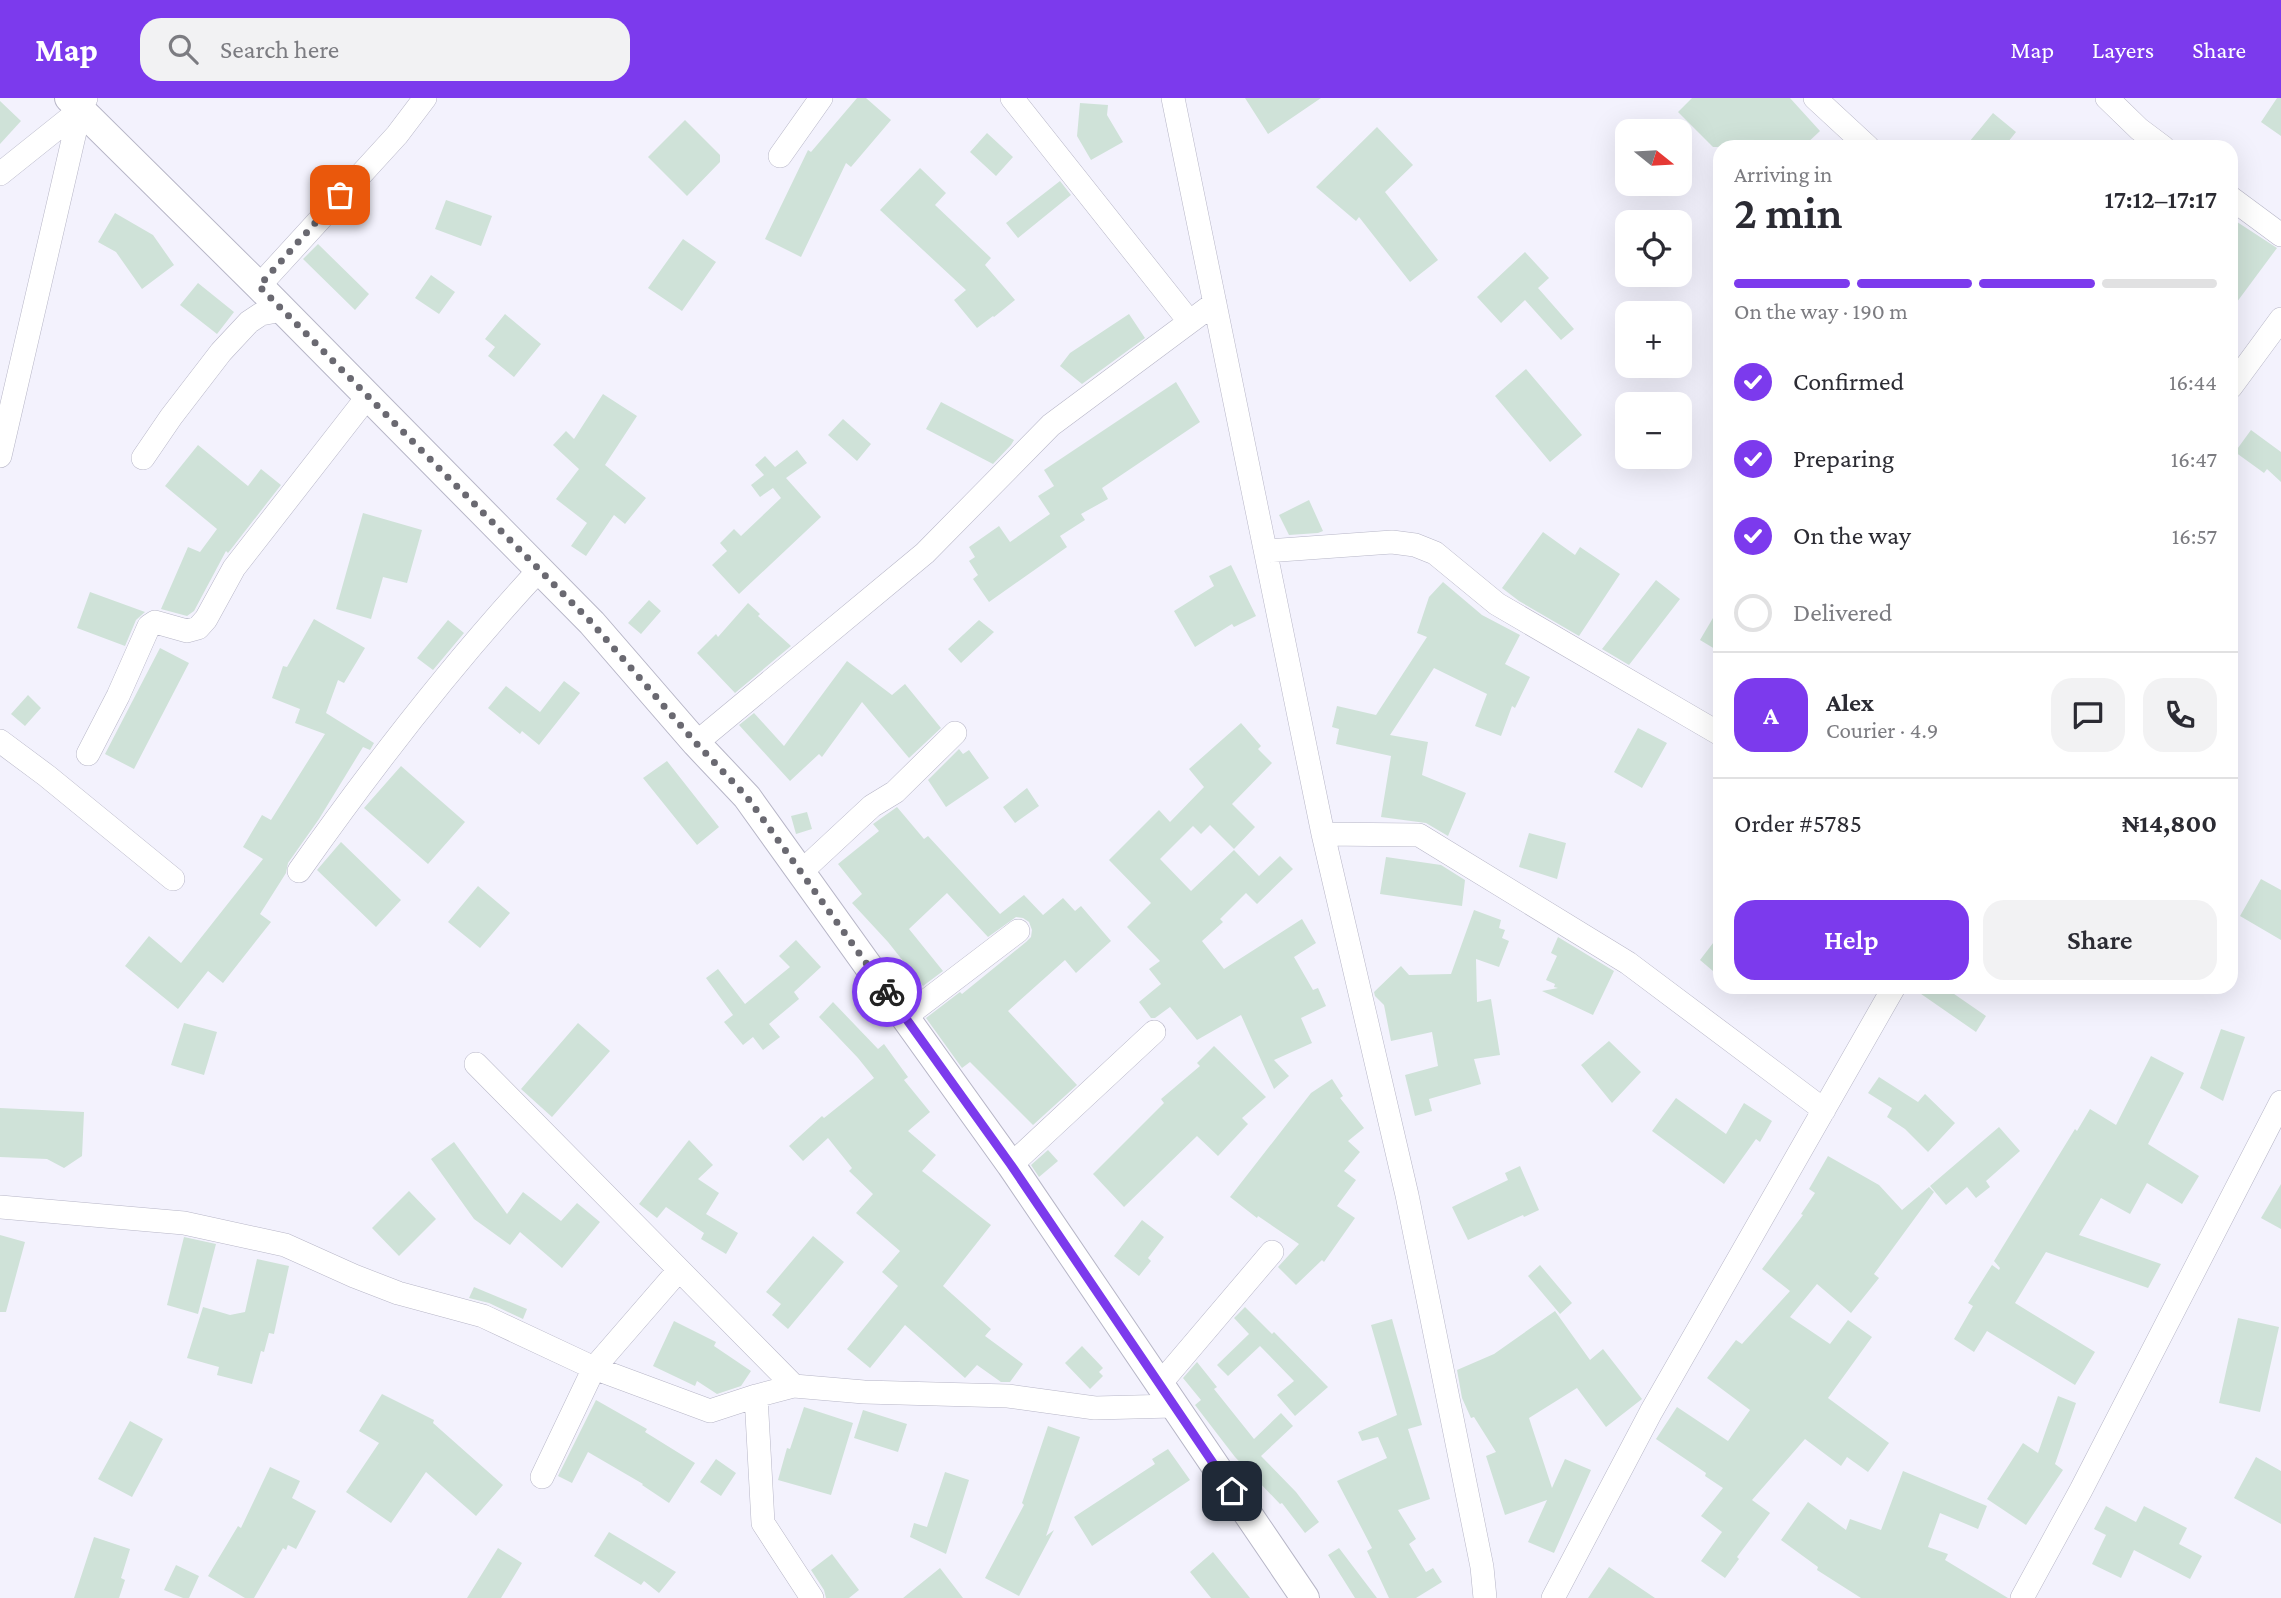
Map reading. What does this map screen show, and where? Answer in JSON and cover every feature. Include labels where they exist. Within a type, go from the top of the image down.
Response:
[{"type":"main road","points":[[78,102],[592,623],[696,743],[747,797],[1011,1165],[1305,1598]]},
{"type":"street","points":[[259,286],[397,135],[425,98]]},
{"type":"street","points":[[780,156],[821,98]]},
{"type":"street","points":[[1012,98],[1189,321]]},
{"type":"street","points":[[1173,98],[1324,834],[1407,1195],[1482,1567],[1485,1598]]},
{"type":"street","points":[[1815,98],[1860,140]]},
{"type":"street","points":[[2107,98],[2154,140]]},
{"type":"street","points":[[0,174],[78,102]]},
{"type":"street","points":[[0,456],[78,102]]},
{"type":"street","points":[[2238,203],[2281,235]]},
{"type":"street","points":[[696,743],[925,553],[1051,425],[1215,303]]},
{"type":"street","points":[[143,458],[221,352],[249,322],[261,314],[282,310]]},
{"type":"street","points":[[2238,377],[2281,319]]},
{"type":"street","points":[[88,754],[118,696],[149,626],[155,622],[187,631],[198,628],[206,619],[234,568],[368,396]]},
{"type":"street","points":[[1266,551],[1392,542],[1415,545],[1435,554],[1497,604],[1713,730]]},
{"type":"street","points":[[299,871],[362,782],[486,627],[539,570]]},
{"type":"street","points":[[801,872],[872,806],[894,792],[955,733]]},
{"type":"street","points":[[0,741],[173,878]]},
{"type":"street","points":[[1324,834],[1419,835],[1628,963],[1825,1110]]},
{"type":"street","points":[[905,1017],[1018,931]]},
{"type":"street","points":[[1553,1598],[1650,1412],[1890,994]]},
{"type":"street","points":[[1011,1165],[1154,1032]]},
{"type":"street","points":[[476,1064],[794,1387]]},
{"type":"street","points":[[2022,1598],[2081,1490],[2281,1102]]},
{"type":"street","points":[[0,1207],[184,1223],[285,1245],[398,1293],[483,1316],[594,1368],[710,1411],[794,1387],[1008,1396],[1096,1408],[1166,1395],[1272,1252]]},
{"type":"street","points":[[542,1478],[594,1368],[679,1270]]},
{"type":"street","points":[[756,1396],[763,1523],[812,1598]]},
{"type":"building","points":[[857,98],[866,98],[891,120],[851,167],[846,163],[801,257],[765,239],[808,150],[811,152]]},
{"type":"building","points":[[1245,98],[1321,98],[1268,134]]},
{"type":"building","points":[[1692,98],[1790,98],[1820,131],[1810,140],[1713,140],[1713,147],[1692,126],[1692,119],[1685,119],[1678,112]]},
{"type":"building","points":[[2277,98],[2281,98],[2281,136],[2261,122]]},
{"type":"building","points":[[0,101],[21,121],[0,144]]},
{"type":"building","points":[[1080,103],[1108,105],[1107,115],[1123,142],[1091,160],[1077,136]]},
{"type":"building","points":[[1993,113],[2016,132],[2010,140],[1971,140]]},
{"type":"building","points":[[685,120],[720,155],[720,162],[687,196],[648,157]]},
{"type":"building","points":[[1377,127],[1413,165],[1385,192],[1438,260],[1410,282],[1359,217],[1356,221],[1316,187]]},
{"type":"building","points":[[987,133],[1013,157],[996,176],[970,152]]},
{"type":"building","points":[[920,168],[946,193],[935,205],[991,258],[985,265],[1015,300],[977,328],[954,300],[966,290],[880,210]]},
{"type":"building","points":[[1060,181],[1071,195],[1018,238],[1006,223]]},
{"type":"building","points":[[446,200],[492,216],[481,246],[435,229]]},
{"type":"building","points":[[115,213],[153,235],[174,265],[142,289],[116,252],[98,242]]},
{"type":"building","points":[[2238,223],[2277,248],[2238,301]]},
{"type":"building","points":[[683,239],[716,262],[682,311],[648,288]]},
{"type":"building","points":[[318,244],[369,294],[355,310],[303,259]]},
{"type":"building","points":[[1525,252],[1549,278],[1538,288],[1574,329],[1561,340],[1525,300],[1501,323],[1477,297]]},
{"type":"building","points":[[431,275],[455,292],[439,314],[415,298]]},
{"type":"building","points":[[198,283],[234,312],[217,334],[180,305]]},
{"type":"building","points":[[505,314],[541,344],[514,377],[488,356],[495,347],[485,339]]},
{"type":"building","points":[[1129,314],[1145,338],[1082,384],[1060,366],[1070,353]]},
{"type":"building","points":[[1526,369],[1582,435],[1550,462],[1495,396]]},
{"type":"building","points":[[1176,382],[1200,422],[1102,488],[1108,499],[1081,514],[1085,520],[1060,536],[1067,547],[989,602],[973,579],[978,575],[969,561],[975,557],[969,547],[999,526],[1010,542],[1050,514],[1038,496],[1054,486],[1044,470]]},
{"type":"building","points":[[603,394],[637,416],[605,465],[646,498],[625,524],[614,515],[586,556],[571,546],[587,523],[556,499],[579,469],[553,445],[566,431],[574,439]]},
{"type":"building","points":[[941,402],[1014,440],[993,464],[926,429]]},
{"type":"building","points":[[843,419],[871,444],[857,461],[828,435]]},
{"type":"building","points":[[2251,430],[2281,452],[2281,482],[2267,469],[2264,473],[2238,454],[2238,448]]},
{"type":"building","points":[[198,445],[248,486],[261,469],[281,485],[228,553],[226,551],[194,611],[187,616],[161,609],[188,547],[200,552],[217,529],[165,486]]},
{"type":"building","points":[[797,450],[807,463],[786,478],[821,517],[739,594],[712,565],[727,551],[720,543],[734,529],[741,536],[781,498],[773,488],[760,497],[751,485],[764,475],[755,465],[765,456],[775,467]]},
{"type":"building","points":[[1309,500],[1323,531],[1289,535],[1279,515]]},
{"type":"building","points":[[363,513],[422,530],[407,583],[383,577],[371,619],[336,609]]},
{"type":"building","points":[[1543,532],[1575,555],[1580,547],[1620,574],[1579,636],[1502,588]]},
{"type":"building","points":[[1231,565],[1256,616],[1234,627],[1232,624],[1195,647],[1174,611],[1214,586],[1209,576]]},
{"type":"building","points":[[1656,580],[1680,599],[1629,665],[1602,649]]},
{"type":"building","points":[[1443,582],[1482,615],[1520,635],[1505,664],[1530,677],[1515,708],[1512,706],[1501,736],[1475,726],[1487,694],[1434,668],[1390,735],[1428,742],[1422,775],[1466,793],[1448,836],[1426,823],[1381,817],[1391,756],[1336,744],[1339,729],[1332,727],[1337,706],[1376,715],[1427,637],[1417,633],[1429,597]]},
{"type":"building","points":[[90,592],[145,612],[136,620],[125,646],[77,628]]},
{"type":"building","points":[[649,600],[661,611],[641,634],[628,623]]},
{"type":"building","points":[[748,603],[760,614],[758,616],[791,646],[735,693],[697,653],[716,634],[718,637]]},
{"type":"building","points":[[1713,618],[1713,648],[1700,640]]},
{"type":"building","points":[[314,619],[365,648],[344,683],[338,680],[326,713],[374,743],[370,750],[363,747],[319,819],[288,863],[286,873],[260,914],[271,922],[223,983],[208,971],[178,1009],[125,966],[149,936],[181,963],[263,859],[243,847],[262,815],[271,820],[325,734],[295,723],[300,709],[272,698],[283,666],[287,667]]},
{"type":"building","points":[[448,620],[464,633],[433,670],[417,658]]},
{"type":"building","points":[[979,620],[994,632],[961,663],[948,649]]},
{"type":"building","points":[[160,648],[189,663],[134,769],[105,754]]},
{"type":"building","points":[[847,661],[892,695],[905,684],[941,728],[909,758],[862,702],[822,757],[819,754],[790,781],[739,725],[754,713],[784,746]]},
{"type":"building","points":[[564,681],[580,693],[539,745],[522,731],[520,734],[488,708],[506,686],[540,712]]},
{"type":"building","points":[[28,695],[41,708],[25,726],[11,714]]},
{"type":"building","points":[[1241,723],[1261,746],[1258,749],[1272,763],[1232,804],[1255,827],[1234,849],[1210,825],[1201,834],[1193,826],[1160,859],[1191,891],[1234,850],[1259,876],[1280,856],[1293,869],[1257,904],[1246,893],[1220,919],[1223,922],[1202,941],[1224,969],[1302,919],[1316,943],[1294,957],[1313,990],[1318,988],[1326,1006],[1301,1018],[1312,1043],[1274,1060],[1289,1076],[1274,1089],[1241,1015],[1197,1040],[1170,1007],[1151,1018],[1139,1002],[1161,984],[1149,969],[1160,961],[1127,927],[1151,903],[1109,860],[1159,810],[1170,822],[1204,787],[1189,769]]},
{"type":"building","points":[[1638,728],[1667,743],[1642,788],[1614,772]]},
{"type":"building","points":[[959,749],[963,754],[969,750],[989,778],[946,807],[928,780]]},
{"type":"building","points":[[667,761],[719,827],[697,845],[643,778]]},
{"type":"building","points":[[401,766],[465,822],[428,864],[364,808]]},
{"type":"building","points":[[1027,788],[1039,806],[1015,823],[1003,807]]},
{"type":"building","points":[[897,807],[924,839],[928,836],[1000,914],[1024,895],[1043,915],[1063,898],[1075,911],[1081,906],[1111,941],[1076,973],[1065,960],[1008,1011],[1077,1085],[1033,1125],[970,1062],[962,1068],[926,1018],[960,992],[962,994],[1026,942],[1031,937],[1029,922],[1016,917],[988,937],[947,893],[909,929],[943,971],[923,986],[852,903],[862,894],[838,864],[879,831],[873,824]]},
{"type":"building","points":[[807,812],[812,829],[796,834],[791,816]]},
{"type":"building","points":[[1529,833],[1566,843],[1557,879],[1519,867]]},
{"type":"building","points":[[341,842],[401,900],[376,927],[317,870]]},
{"type":"building","points":[[1386,857],[1441,865],[1465,880],[1462,906],[1380,894]]},
{"type":"building","points":[[2261,879],[2281,890],[2281,940],[2240,916]]},
{"type":"building","points":[[478,886],[510,913],[480,948],[448,922]]},
{"type":"building","points":[[1474,910],[1501,920],[1499,928],[1505,930],[1502,938],[1509,941],[1499,967],[1476,959],[1477,1002],[1491,999],[1500,1055],[1474,1059],[1481,1084],[1429,1099],[1432,1111],[1415,1116],[1405,1075],[1438,1066],[1432,1032],[1391,1041],[1384,1005],[1374,992],[1401,966],[1409,975],[1451,974]]},
{"type":"building","points":[[1558,937],[1614,971],[1593,1015],[1542,991],[1558,988],[1546,980],[1557,956],[1551,953]]},
{"type":"building","points":[[796,940],[821,967],[794,992],[799,999],[769,1024],[780,1037],[763,1050],[753,1037],[743,1045],[724,1022],[733,1015],[706,978],[718,969],[745,1004],[790,967],[779,956]]},
{"type":"building","points":[[1713,943],[1713,971],[1700,960]]},
{"type":"building","points":[[1921,994],[1954,994],[1986,1016],[1976,1032]]},
{"type":"building","points":[[833,1002],[878,1049],[884,1044],[908,1077],[904,1080],[930,1112],[908,1131],[936,1155],[922,1171],[991,1225],[943,1286],[991,1329],[985,1336],[1023,1364],[1010,1382],[1001,1382],[977,1365],[965,1378],[905,1325],[870,1368],[847,1349],[898,1286],[882,1272],[900,1251],[856,1213],[873,1194],[849,1171],[852,1168],[828,1138],[803,1161],[789,1146],[822,1116],[824,1118],[874,1078],[819,1017]]},
{"type":"building","points":[[184,1023],[217,1032],[204,1075],[171,1065]]},
{"type":"building","points":[[578,1023],[610,1051],[552,1117],[521,1089]]},
{"type":"building","points":[[2221,1029],[2245,1037],[2223,1101],[2200,1088]]},
{"type":"building","points":[[1609,1041],[1641,1072],[1612,1103],[1581,1065]]},
{"type":"building","points":[[1214,1046],[1266,1097],[1242,1118],[1248,1124],[1218,1156],[1197,1136],[1124,1207],[1093,1174],[1164,1103],[1161,1099],[1200,1066],[1197,1063]]},
{"type":"building","points":[[2151,1056],[2184,1073],[2148,1144],[2199,1176],[2182,1204],[2147,1183],[2130,1214],[2101,1198],[2079,1235],[2161,1264],[2148,1288],[2046,1252],[2015,1303],[2095,1352],[2075,1385],[1987,1331],[1974,1352],[1954,1339],[1973,1306],[1968,1303],[1992,1265],[1999,1270],[1994,1261],[2075,1129],[2077,1131],[2090,1109],[2116,1125]]},
{"type":"building","points":[[1879,1077],[1918,1102],[1925,1094],[1955,1123],[1928,1152],[1905,1129],[1887,1117],[1892,1108],[1868,1093]]},
{"type":"building","points":[[1332,1079],[1343,1096],[1340,1098],[1364,1128],[1348,1141],[1360,1152],[1344,1171],[1356,1180],[1337,1206],[1355,1218],[1324,1262],[1322,1260],[1296,1285],[1278,1267],[1299,1244],[1258,1216],[1257,1218],[1230,1197],[1311,1093]]},
{"type":"building","points":[[1676,1098],[1726,1134],[1744,1103],[1772,1121],[1760,1142],[1756,1139],[1724,1184],[1652,1131]]},
{"type":"building","points":[[0,1108],[84,1112],[82,1156],[64,1168],[47,1159],[0,1157]]},
{"type":"building","points":[[1999,1127],[2020,1151],[1986,1181],[1990,1187],[1976,1198],[1967,1187],[1946,1205],[1930,1186]]},
{"type":"building","points":[[689,1140],[713,1165],[698,1179],[719,1193],[706,1214],[738,1233],[726,1254],[701,1239],[704,1233],[666,1207],[657,1218],[639,1204]]},
{"type":"building","points":[[454,1142],[507,1214],[523,1192],[561,1221],[577,1203],[600,1222],[562,1268],[520,1232],[510,1245],[474,1219],[431,1159]]},
{"type":"building","points":[[1048,1150],[1058,1161],[1039,1177],[1031,1165]]},
{"type":"building","points":[[1828,1156],[1879,1185],[1902,1210],[1929,1187],[1934,1192],[1874,1274],[1879,1278],[1851,1313],[1817,1284],[1790,1317],[1830,1344],[1848,1320],[1872,1337],[1828,1398],[1889,1443],[1868,1472],[1847,1457],[1841,1466],[1805,1439],[1752,1500],[1770,1513],[1725,1578],[1701,1561],[1722,1532],[1701,1516],[1723,1488],[1656,1439],[1677,1407],[1728,1441],[1750,1410],[1707,1378],[1736,1340],[1742,1344],[1790,1291],[1762,1269],[1803,1215],[1801,1214],[1815,1193],[1809,1189]]},
{"type":"building","points":[[1520,1166],[1539,1210],[1468,1240],[1452,1207],[1508,1180],[1505,1173]]},
{"type":"building","points":[[2281,1184],[2281,1229],[2261,1218]]},
{"type":"building","points":[[409,1191],[436,1219],[399,1256],[372,1228]]},
{"type":"building","points":[[1142,1220],[1164,1237],[1148,1258],[1151,1261],[1139,1276],[1114,1256]]},
{"type":"building","points":[[0,1235],[25,1242],[6,1312],[0,1312]]},
{"type":"building","points":[[813,1236],[844,1262],[788,1329],[772,1315],[781,1304],[766,1292]]},
{"type":"building","points":[[184,1237],[216,1244],[198,1314],[167,1305]]},
{"type":"building","points":[[257,1259],[289,1266],[274,1334],[269,1333],[264,1352],[261,1351],[252,1384],[217,1375],[219,1367],[187,1358],[203,1307],[230,1315],[245,1312]]},
{"type":"building","points":[[1540,1265],[1572,1303],[1560,1314],[1528,1276]]},
{"type":"building","points":[[474,1287],[527,1309],[523,1319],[489,1303],[469,1298]]},
{"type":"building","points":[[1245,1307],[1272,1334],[1274,1332],[1328,1387],[1295,1416],[1277,1395],[1294,1381],[1260,1346],[1228,1376],[1217,1365],[1249,1334],[1234,1318]]},
{"type":"building","points":[[1555,1311],[1590,1360],[1603,1349],[1642,1399],[1606,1427],[1577,1388],[1529,1418],[1552,1488],[1565,1459],[1591,1470],[1554,1553],[1528,1542],[1547,1500],[1505,1515],[1486,1456],[1496,1452],[1474,1417],[1471,1418],[1462,1398],[1457,1370],[1494,1354]]},
{"type":"building","points":[[2238,1318],[2279,1327],[2260,1412],[2219,1403]]},
{"type":"building","points":[[1392,1319],[1422,1425],[1408,1429],[1430,1499],[1398,1510],[1416,1539],[1409,1544],[1426,1572],[1433,1568],[1442,1582],[1416,1598],[1389,1598],[1367,1551],[1372,1548],[1337,1481],[1387,1458],[1378,1437],[1362,1441],[1358,1432],[1397,1415],[1371,1325]]},
{"type":"building","points":[[674,1321],[716,1342],[714,1346],[751,1371],[741,1386],[717,1394],[697,1381],[695,1386],[653,1366]]},
{"type":"building","points":[[1082,1346],[1103,1368],[1099,1372],[1103,1376],[1090,1389],[1065,1363]]},
{"type":"building","points":[[1197,1362],[1217,1387],[1214,1389],[1254,1439],[1281,1413],[1293,1426],[1261,1456],[1296,1492],[1319,1522],[1305,1533],[1282,1503],[1280,1504],[1235,1457],[1195,1405],[1201,1400],[1183,1378]]},
{"type":"building","points":[[382,1394],[434,1420],[433,1423],[503,1485],[476,1516],[426,1472],[391,1523],[346,1492],[379,1443],[359,1431]]},
{"type":"building","points":[[2058,1396],[2076,1403],[2055,1464],[2063,1470],[2026,1525],[1987,1499],[2023,1443],[2038,1453]]},
{"type":"building","points":[[596,1400],[647,1429],[645,1432],[695,1463],[669,1503],[643,1484],[588,1452],[572,1483],[558,1476]]},
{"type":"building","points":[[804,1407],[853,1423],[831,1495],[778,1480],[787,1448],[790,1449]]},
{"type":"building","points":[[863,1410],[907,1424],[898,1452],[854,1438]]},
{"type":"building","points":[[130,1421],[163,1439],[132,1497],[98,1479]]},
{"type":"building","points":[[1048,1426],[1080,1437],[1046,1536],[1054,1530],[1019,1596],[985,1578],[1024,1505],[1022,1503]]},
{"type":"building","points":[[1168,1449],[1190,1480],[1092,1546],[1074,1517],[1155,1464],[1152,1459]]},
{"type":"building","points":[[2256,1457],[2281,1471],[2281,1524],[2234,1498]]},
{"type":"building","points":[[716,1459],[736,1473],[721,1496],[700,1482]]},
{"type":"building","points":[[270,1467],[300,1481],[292,1498],[316,1511],[296,1549],[288,1545],[286,1550],[283,1548],[254,1598],[245,1598],[208,1576],[238,1526],[241,1528]]},
{"type":"building","points":[[1903,1471],[1987,1506],[1978,1529],[1940,1513],[1928,1547],[1948,1554],[1945,1560],[2008,1598],[1861,1598],[1817,1570],[1818,1567],[1781,1540],[1808,1502],[1846,1530],[1850,1519],[1881,1530]]},
{"type":"building","points":[[945,1472],[969,1480],[946,1554],[910,1537],[914,1523],[927,1527]]},
{"type":"building","points":[[2106,1506],[2136,1522],[2144,1506],[2187,1528],[2179,1544],[2202,1556],[2190,1579],[2134,1550],[2121,1578],[2092,1564],[2106,1535],[2094,1529]]},
{"type":"building","points":[[609,1532],[676,1572],[659,1593],[644,1581],[641,1585],[594,1556]]},
{"type":"building","points":[[94,1537],[130,1549],[121,1578],[125,1580],[119,1598],[74,1598]]},
{"type":"building","points":[[498,1548],[522,1563],[501,1598],[467,1598]]},
{"type":"building","points":[[1339,1548],[1377,1598],[1355,1598],[1328,1555]]},
{"type":"building","points":[[1213,1552],[1250,1598],[1211,1598],[1190,1572]]},
{"type":"building","points":[[832,1554],[859,1590],[849,1598],[826,1598],[811,1570]]},
{"type":"building","points":[[176,1565],[199,1576],[189,1598],[164,1590]]},
{"type":"building","points":[[1609,1567],[1655,1598],[1588,1598]]},
{"type":"building","points":[[940,1568],[963,1598],[903,1598]]},
{"type":"way so far","points":[[340,195],[259,286],[592,623],[696,743],[747,797],[887,992]]},
{"type":"route","points":[[887,992],[1011,1165],[1232,1491]]}]
